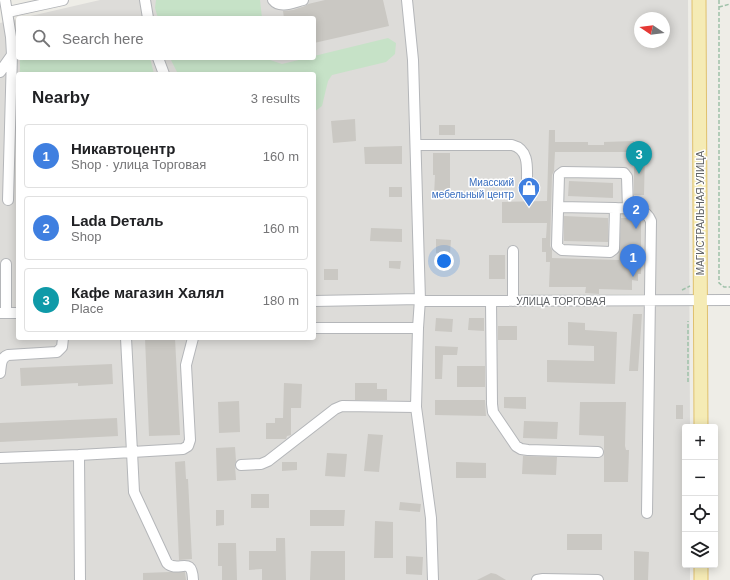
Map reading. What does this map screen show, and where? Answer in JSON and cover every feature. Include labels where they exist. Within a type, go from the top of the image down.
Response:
[{"type":"main road","name":"МАГИСТРАЛЬНАЯ УЛИЦА","points":[[699,0],[701,424]]},
{"type":"main road","points":[[701,568],[701,580]]},
{"type":"street","points":[[6,0],[12,56],[8,200]]},
{"type":"street","points":[[8,12],[63,0]]},
{"type":"street","points":[[145,0],[148,16]]},
{"type":"street","points":[[273,0],[277,4],[281,5],[303,0]]},
{"type":"street","points":[[407,0],[412,48],[420,300],[416,407],[431,518],[433,580]]},
{"type":"street","points":[[0,2],[8,12]]},
{"type":"street","points":[[0,72],[12,56]]},
{"type":"street","points":[[159,60],[163,72]]},
{"type":"street","points":[[416,145],[519,146],[523,150],[526,157],[527,190]]},
{"type":"street","points":[[615,208],[614,249],[610,252],[562,250],[557,246],[559,176],[563,172],[624,173],[627,177],[628,208]]},
{"type":"street","points":[[558,207],[628,208],[644,212],[649,216],[651,221],[647,513]]},
{"type":"street","points":[[513,251],[513,301]]},
{"type":"street","points":[[6,264],[3,313],[16,313]]},
{"type":"street","name":"УЛИЦА ТОРГОВАЯ","points":[[316,301],[730,300]]},
{"type":"street","points":[[491,301],[493,412],[516,446],[521,449],[528,450],[598,452]]},
{"type":"street","points":[[316,328],[418,328]]},
{"type":"street","points":[[0,373],[2,358],[5,356],[57,352],[62,347],[63,340]]},
{"type":"street","points":[[126,340],[134,492],[167,563],[172,566],[188,566],[193,572],[193,580]]},
{"type":"street","points":[[0,458],[183,450],[188,446],[190,440],[186,365],[192,340]]},
{"type":"street","points":[[241,465],[261,464],[268,461],[342,406],[416,407]]},
{"type":"street","points":[[79,455],[80,580]]},
{"type":"street","points":[[537,580],[598,580]]},
{"type":"path","points":[[719,0],[719,283],[724,287],[730,287]]},
{"type":"path","points":[[718,7],[730,4]]},
{"type":"path","points":[[688,322],[688,382]]},
{"type":"shaded area","points":[[100,0],[688,0],[690,424],[682,424],[682,568],[690,568],[690,580],[0,580],[0,23],[16,19],[16,60],[316,60],[316,16],[31,16]]},
{"type":"green space","points":[[156,0],[260,0],[262,16],[157,16],[155,8]]},
{"type":"green space","points":[[388,38],[396,43],[395,54],[386,62],[332,75],[328,81],[322,106],[316,110],[316,72],[177,72],[171,60],[270,60],[282,64],[299,60],[316,60],[316,56]]},
{"type":"green space","points":[[20,60],[150,60],[154,72],[20,72]]},
{"type":"building","points":[[325,0],[383,0],[389,26],[316,43],[316,16],[284,16],[283,11],[293,10],[308,4]]},
{"type":"building","points":[[355,119],[356,141],[333,143],[331,121]]},
{"type":"building","points":[[439,125],[455,125],[455,135],[439,135]]},
{"type":"building","points":[[549,130],[555,130],[555,142],[588,142],[588,145],[604,145],[604,142],[634,141],[634,152],[555,152],[554,171],[552,175],[550,246],[552,250],[552,258],[619,260],[621,218],[641,218],[641,274],[638,274],[638,281],[632,280],[632,290],[599,289],[599,294],[585,293],[586,287],[549,287],[550,262],[546,262],[546,252],[542,252],[542,238],[546,238],[547,223],[502,223],[502,202],[547,201]]},
{"type":"building","points":[[402,146],[402,164],[365,164],[364,147]]},
{"type":"building","points":[[634,148],[642,148],[642,153],[645,153],[644,195],[634,195]]},
{"type":"building","points":[[433,153],[450,153],[450,196],[434,196],[435,175],[433,175]]},
{"type":"building","points":[[569,181],[613,183],[613,198],[568,196]]},
{"type":"building","points":[[389,187],[402,187],[402,197],[389,197]]},
{"type":"building","points":[[564,216],[608,218],[608,242],[564,241]]},
{"type":"building","points":[[371,228],[402,229],[402,242],[370,241]]},
{"type":"building","points":[[436,239],[451,240],[450,253],[436,253]]},
{"type":"building","points":[[489,255],[505,255],[505,279],[489,279]]},
{"type":"building","points":[[389,261],[401,261],[400,269],[389,268]]},
{"type":"building","points":[[324,269],[338,269],[338,280],[324,280]]},
{"type":"building","points":[[633,314],[642,314],[638,371],[629,371]]},
{"type":"building","points":[[436,318],[453,319],[452,332],[435,331]]},
{"type":"building","points":[[469,318],[484,318],[484,331],[468,330]]},
{"type":"building","points":[[568,322],[585,323],[585,330],[617,332],[615,384],[547,382],[547,360],[594,361],[594,346],[568,345]]},
{"type":"building","points":[[498,326],[517,326],[517,340],[498,340]]},
{"type":"building","points":[[145,340],[175,340],[180,435],[149,436]]},
{"type":"building","points":[[435,346],[458,347],[457,355],[443,355],[442,379],[435,379]]},
{"type":"building","points":[[112,364],[113,384],[78,386],[78,383],[21,386],[20,368]]},
{"type":"building","points":[[457,366],[485,366],[485,387],[457,387]]},
{"type":"building","points":[[284,383],[302,384],[301,408],[291,408],[291,435],[287,436],[286,439],[266,439],[266,423],[275,423],[275,418],[283,418]]},
{"type":"building","points":[[355,383],[377,383],[377,389],[387,389],[387,400],[355,400]]},
{"type":"building","points":[[504,397],[526,397],[526,409],[504,408]]},
{"type":"building","points":[[435,400],[485,400],[486,416],[435,415]]},
{"type":"building","points":[[239,401],[240,432],[219,433],[218,402]]},
{"type":"building","points":[[580,402],[626,402],[625,446],[626,450],[629,450],[628,482],[604,482],[604,436],[579,435]]},
{"type":"building","points":[[676,405],[683,405],[683,419],[676,419]]},
{"type":"building","points":[[117,418],[118,436],[0,442],[0,423]]},
{"type":"building","points":[[524,421],[558,422],[557,439],[523,438]]},
{"type":"building","points":[[368,434],[383,435],[379,472],[364,471]]},
{"type":"building","points":[[235,447],[236,480],[217,481],[216,448]]},
{"type":"building","points":[[327,453],[347,454],[345,477],[325,476]]},
{"type":"building","points":[[523,456],[557,457],[556,475],[522,474]]},
{"type":"building","points":[[185,461],[186,479],[188,479],[192,559],[179,560],[175,462]]},
{"type":"building","points":[[282,462],[297,462],[297,470],[282,471]]},
{"type":"building","points":[[456,462],[486,463],[486,478],[456,478]]},
{"type":"building","points":[[251,494],[269,494],[269,508],[251,508]]},
{"type":"building","points":[[400,502],[421,504],[420,512],[399,510]]},
{"type":"building","points":[[216,510],[224,510],[224,525],[216,526]]},
{"type":"building","points":[[310,510],[345,510],[344,526],[310,526]]},
{"type":"building","points":[[375,521],[393,522],[393,558],[374,558]]},
{"type":"building","points":[[567,534],[602,534],[602,550],[567,550]]},
{"type":"building","points":[[276,538],[285,538],[286,580],[262,580],[262,569],[249,570],[249,551],[276,551]]},
{"type":"building","points":[[218,543],[236,543],[237,580],[222,580],[222,566],[218,566]]},
{"type":"building","points":[[311,551],[345,551],[345,580],[310,580]]},
{"type":"building","points":[[634,551],[649,552],[648,580],[634,580]]},
{"type":"building","points":[[406,556],[423,557],[422,575],[406,574]]},
{"type":"building","points":[[185,572],[186,580],[143,580],[143,573]]},
{"type":"building","points":[[491,573],[496,574],[506,580],[477,580]]},
{"type":"place","name":"Кафе магазин Халял","points":[[639,174]]},
{"type":"place","name":"Миасский мебельный центр","points":[[529,208]]},
{"type":"place","name":"Lada Dеталь","points":[[636,229]]},
{"type":"place","name":"Никавтоцентр","points":[[633,277]]}]
